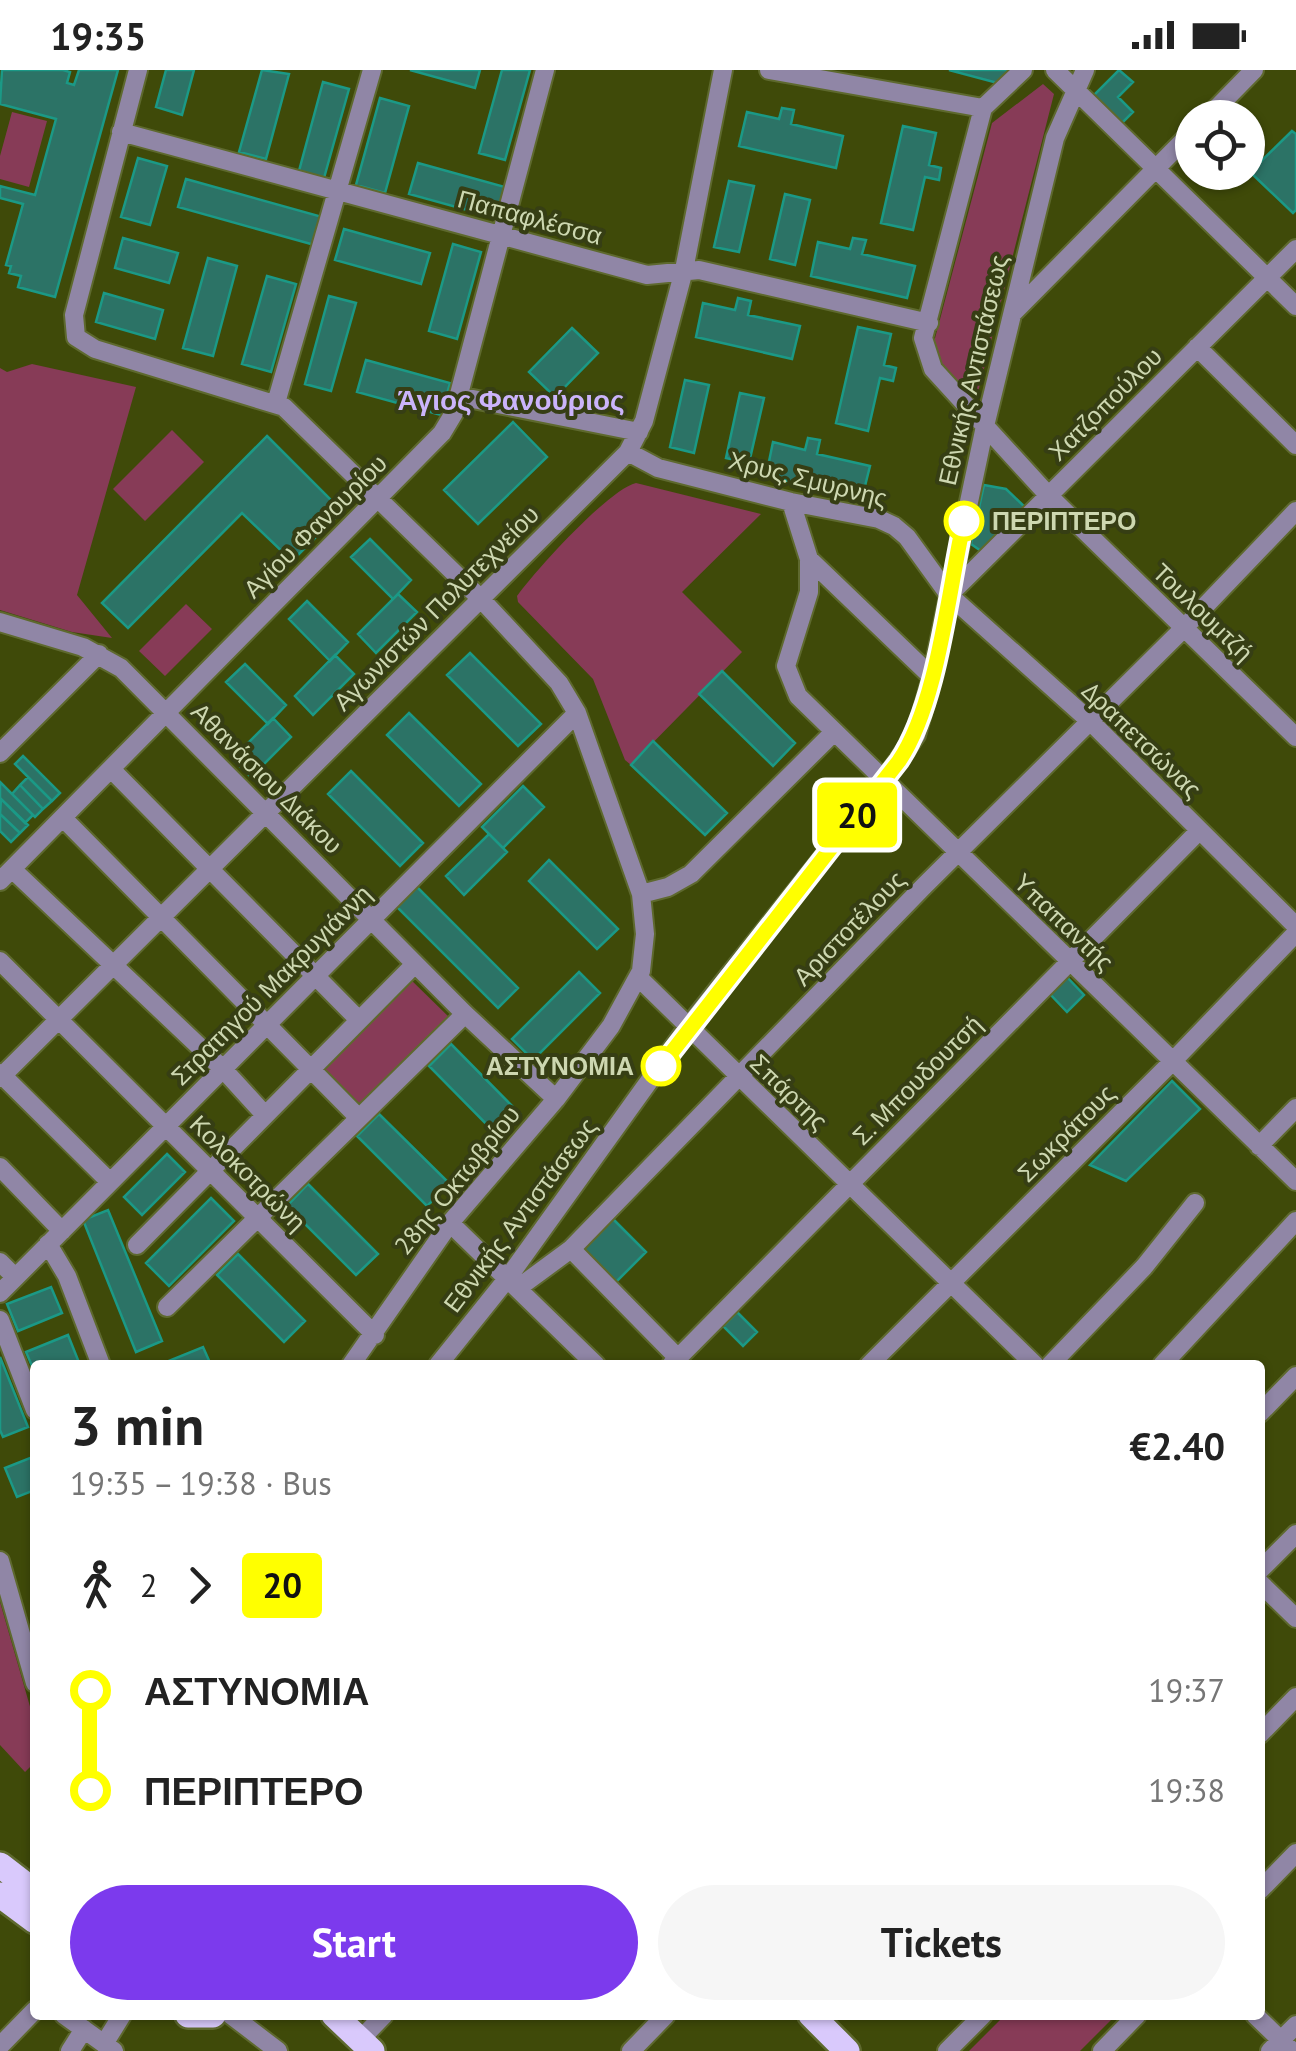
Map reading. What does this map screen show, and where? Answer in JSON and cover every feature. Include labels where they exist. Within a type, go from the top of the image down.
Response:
[{"type":"main road","points":[[0,1865],[30,1888]]},
{"type":"main road","points":[[0,1895],[30,1916]]},
{"type":"main road","points":[[339,2020],[366,2045]]},
{"type":"main road","points":[[815,2020],[847,2051]]},
{"type":"street","points":[[138,70],[74,315],[74,330],[80,341],[94,349],[276,403],[290,412],[481,599],[559,684],[576,712],[641,894],[646,934],[639,978]]},
{"type":"street","points":[[276,403],[372,70]]},
{"type":"street","name":"Αγίου Φανουρίου","points":[[6,875],[442,433],[454,414],[545,70]]},
{"type":"street","name":"Αγωνιστών Πολυτεχνείου","points":[[1,1076],[628,452],[639,432],[684,270],[723,70]]},
{"type":"street","points":[[770,70],[983,108],[1023,70]]},
{"type":"street","points":[[1054,70],[1296,306]]},
{"type":"street","name":"Εθνικής Αντιστάσεως","points":[[443,1360],[512,1284],[688,1027],[884,781],[916,734],[932,677],[984,426],[1055,138],[1085,70]]},
{"type":"street","points":[[1076,90],[1096,70]]},
{"type":"street","points":[[1225,100],[1254,70]]},
{"type":"street","name":"Τουλουμτζή","points":[[983,108],[923,338],[932,369],[1048,496],[1295,734]]},
{"type":"street","name":"Παπαφλέσσα","points":[[121,132],[647,275],[698,270],[929,322]]},
{"type":"street","points":[[1012,314],[1175,150]]},
{"type":"street","name":"Χατζοπούλου","points":[[948,595],[1296,249]]},
{"type":"street","points":[[1198,347],[1296,445]]},
{"type":"street","points":[[458,396],[639,432]]},
{"type":"street","name":"Χρυς. Σμυρνης","points":[[628,452],[658,468],[791,502],[879,519],[907,537],[948,595]]},
{"type":"street","points":[[791,502],[809,559],[932,677]]},
{"type":"street","name":"Αριστοτέλους","points":[[512,1284],[571,1249],[956,853],[1091,722],[1296,512]]},
{"type":"street","name":"Υπαπαντής","points":[[809,559],[810,592],[786,666],[798,696],[1296,1181]]},
{"type":"street","name":"Δραπετσώνας","points":[[948,595],[1091,722],[1296,930]]},
{"type":"street","name":"Αθανάσιου Διάκου","points":[[0,622],[99,654],[121,668],[465,1014],[556,1099]]},
{"type":"street","points":[[0,753],[99,654]]},
{"type":"street","name":"Στρατηγού Μακρυγιάννη","points":[[0,1292],[576,712]]},
{"type":"street","points":[[641,894],[668,887],[691,874],[833,732]]},
{"type":"street","points":[[111,769],[360,1020]]},
{"type":"street","points":[[62,818],[360,1118]]},
{"type":"street","name":"Σ. Μπουδουτσή","points":[[676,1360],[1199,830]]},
{"type":"street","points":[[6,875],[113,966],[223,1069],[265,1116]]},
{"type":"street","name":"Σωκράτους","points":[[875,1360],[1172,1062],[1296,930]]},
{"type":"street","name":"Κολοκοτρώνη","points":[[0,961],[375,1335]]},
{"type":"street","points":[[136,1245],[415,964]]},
{"type":"street","name":"Σπάρτης","points":[[639,978],[1030,1360]]},
{"type":"street","name":"28ης Οκτωβρίου","points":[[355,1360],[450,1223],[556,1099],[612,1026],[639,978]]},
{"type":"street","points":[[167,1307],[465,1014]]},
{"type":"street","points":[[1,1076],[110,1182]]},
{"type":"street","points":[[1259,1146],[1296,1108]]},
{"type":"street","points":[[0,1167],[55,1237],[66,1276],[100,1360]]},
{"type":"street","points":[[1055,1360],[1144,1267],[1195,1203]]},
{"type":"street","points":[[1167,1360],[1296,1221]]},
{"type":"street","points":[[450,1223],[591,1360]]},
{"type":"street","points":[[571,1249],[672,1360]]},
{"type":"street","points":[[0,1262],[15,1277]]},
{"type":"street","points":[[0,1320],[30,1397]]},
{"type":"street","points":[[1265,1408],[1296,1376]]},
{"type":"street","points":[[1265,1565],[1296,1534]]},
{"type":"street","points":[[0,1561],[30,1665]]},
{"type":"street","points":[[1265,1589],[1296,1618]]},
{"type":"street","points":[[1265,1729],[1296,1697]]},
{"type":"street","points":[[1265,1885],[1296,1853]]},
{"type":"street","points":[[8,2046],[30,2017]]},
{"type":"street","points":[[71,2020],[109,2047],[120,2020]]},
{"type":"street","points":[[237,2020],[278,2051]]},
{"type":"street","points":[[366,2045],[381,2020]]},
{"type":"street","points":[[631,2051],[661,2020]]},
{"type":"street","points":[[947,2051],[978,2020]]},
{"type":"street","points":[[1102,2051],[1133,2020]]},
{"type":"street","points":[[1259,2020],[1281,2047],[1296,2025]]},
{"type":"street","points":[[70,2051],[84,2030]]},
{"type":"shaded area","points":[[1043,84],[1054,94],[975,404],[937,361],[934,342],[992,123]]},
{"type":"shaded area","points":[[12,112],[47,121],[29,187],[0,179],[0,156]]},
{"type":"shaded area","points":[[32,364],[136,387],[77,595],[112,638],[72,632],[0,610],[0,368],[7,372]]},
{"type":"shaded area","points":[[172,430],[204,462],[145,521],[113,489]]},
{"type":"shaded area","points":[[636,483],[761,514],[682,592],[742,652],[631,765],[625,760],[593,679],[518,602],[517,596],[591,515]]},
{"type":"shaded area","points":[[186,604],[212,629],[165,676],[139,651]]},
{"type":"shaded area","points":[[408,977],[452,1020],[361,1111],[318,1067]]},
{"type":"shaded area","points":[[0,1602],[30,1707],[30,1767],[25,1772],[0,1745]]},
{"type":"shaded area","points":[[1000,2020],[1111,2020],[1080,2051],[969,2051]]},
{"type":"building","points":[[2,70],[63,70],[70,72],[67,83],[74,85],[79,70],[118,70],[55,297],[18,287],[21,276],[9,273],[11,266],[6,265],[23,204],[0,198],[0,186],[35,195],[56,119],[0,104]]},
{"type":"building","points":[[166,70],[194,70],[182,115],[156,107]]},
{"type":"building","points":[[262,70],[289,74],[266,159],[239,152]]},
{"type":"building","points":[[410,70],[480,70],[475,88]]},
{"type":"building","points":[[502,70],[530,70],[505,160],[479,153]]},
{"type":"building","points":[[949,70],[1008,70],[1005,85]]},
{"type":"building","points":[[1119,70],[1133,82],[1118,97],[1133,112],[1119,126],[1091,98]]},
{"type":"building","points":[[323,82],[349,89],[324,178],[299,171]]},
{"type":"building","points":[[380,98],[409,106],[385,193],[356,185]]},
{"type":"building","points":[[782,108],[794,110],[791,124],[843,136],[836,168],[739,146],[747,112],[779,119]]},
{"type":"building","points":[[903,126],[936,133],[929,165],[941,168],[939,180],[925,177],[913,230],[881,223]]},
{"type":"building","points":[[1292,131],[1296,134],[1293,213],[1265,186],[1265,157]]},
{"type":"building","points":[[138,158],[167,166],[150,225],[121,217]]},
{"type":"building","points":[[418,163],[505,187],[496,218],[409,194]]},
{"type":"building","points":[[186,179],[326,218],[318,246],[178,207]]},
{"type":"building","points":[[729,181],[754,186],[739,252],[714,247]]},
{"type":"building","points":[[785,194],[810,200],[795,265],[770,259]]},
{"type":"building","points":[[344,229],[430,253],[421,284],[335,260]]},
{"type":"building","points":[[123,238],[178,253],[169,283],[115,268]]},
{"type":"building","points":[[853,238],[866,240],[862,254],[915,266],[907,298],[811,276],[818,242],[850,249]]},
{"type":"building","points":[[453,244],[481,252],[457,339],[429,331]]},
{"type":"building","points":[[208,258],[237,266],[213,356],[183,348]]},
{"type":"building","points":[[267,276],[296,284],[271,372],[242,364]]},
{"type":"building","points":[[104,293],[163,310],[155,339],[96,322]]},
{"type":"building","points":[[329,296],[356,303],[331,391],[305,384]]},
{"type":"building","points":[[738,298],[751,301],[748,315],[800,326],[792,359],[696,337],[703,303],[735,310]]},
{"type":"building","points":[[858,327],[891,334],[884,365],[896,368],[893,381],[880,378],[868,431],[836,423]]},
{"type":"building","points":[[572,328],[598,353],[555,397],[529,372]]},
{"type":"building","points":[[366,360],[450,383],[441,415],[357,392]]},
{"type":"building","points":[[685,380],[709,385],[694,453],[670,447]]},
{"type":"building","points":[[740,393],[764,398],[749,463],[726,458]]},
{"type":"building","points":[[513,422],[547,457],[478,524],[444,490]]},
{"type":"building","points":[[267,436],[342,511],[292,561],[242,513],[128,628],[102,603]]},
{"type":"building","points":[[808,438],[820,440],[817,454],[870,466],[862,498],[766,476],[773,442],[805,450]]},
{"type":"building","points":[[984,485],[1006,489],[1027,509],[984,553],[971,544]]},
{"type":"building","points":[[370,539],[411,580],[393,599],[351,557]]},
{"type":"building","points":[[398,594],[417,612],[376,653],[358,634]]},
{"type":"building","points":[[307,601],[348,642],[330,661],[289,619]]},
{"type":"building","points":[[470,653],[541,724],[518,746],[447,675]]},
{"type":"building","points":[[335,655],[354,674],[313,715],[295,696]]},
{"type":"building","points":[[245,664],[286,705],[268,724],[226,682]]},
{"type":"building","points":[[722,671],[795,743],[773,766],[699,694]]},
{"type":"building","points":[[409,713],[481,784],[459,806],[387,735]]},
{"type":"building","points":[[273,718],[291,737],[251,777],[232,759]]},
{"type":"building","points":[[653,741],[727,813],[705,835],[631,765]]},
{"type":"building","points":[[23,756],[60,793],[52,801],[15,764]]},
{"type":"building","points":[[351,771],[423,843],[400,866],[328,794]]},
{"type":"building","points":[[28,777],[52,801],[43,809],[20,785]]},
{"type":"building","points":[[0,782],[33,815],[25,823],[0,798]]},
{"type":"building","points":[[20,785],[43,809],[35,817],[12,794]]},
{"type":"building","points":[[523,786],[544,807],[503,848],[482,827]]},
{"type":"building","points":[[1,799],[28,825],[20,833],[0,814]]},
{"type":"building","points":[[0,814],[20,833],[11,842],[0,831]]},
{"type":"building","points":[[489,834],[507,852],[464,895],[446,876]]},
{"type":"building","points":[[549,860],[618,929],[597,949],[529,881]]},
{"type":"building","points":[[417,887],[518,988],[498,1008],[397,907]]},
{"type":"building","points":[[579,972],[600,993],[533,1060],[512,1039]]},
{"type":"building","points":[[1066,976],[1084,995],[1067,1012],[1049,993]]},
{"type":"building","points":[[451,1044],[520,1114],[498,1136],[429,1066]]},
{"type":"building","points":[[1172,1081],[1200,1109],[1126,1181],[1090,1165]]},
{"type":"building","points":[[379,1114],[450,1184],[427,1206],[357,1136]]},
{"type":"building","points":[[167,1154],[185,1172],[142,1215],[124,1197]]},
{"type":"building","points":[[308,1184],[378,1254],[356,1275],[287,1206]]},
{"type":"building","points":[[211,1198],[234,1221],[169,1286],[146,1263]]},
{"type":"building","points":[[108,1210],[162,1341],[136,1352],[83,1220]]},
{"type":"building","points":[[613,1219],[646,1252],[616,1282],[583,1250]]},
{"type":"building","points":[[238,1254],[305,1321],[284,1342],[217,1275]]},
{"type":"building","points":[[51,1287],[62,1313],[18,1331],[7,1304]]},
{"type":"building","points":[[737,1312],[757,1332],[743,1346],[723,1326]]},
{"type":"building","points":[[68,1335],[78,1360],[30,1361],[26,1352]]},
{"type":"building","points":[[203,1347],[209,1360],[171,1360]]},
{"type":"building","points":[[0,1357],[28,1427],[3,1437],[0,1430]]},
{"type":"building","points":[[30,1458],[30,1492],[17,1497],[5,1468]]},
{"type":"bus line","name":"20","points":[[661,1066],[916,734],[932,677],[964,521]]},
{"type":"place","name":"ΠΕΡΙΠΤΕΡΟ","points":[[964,521]]},
{"type":"place","name":"ΑΣΤΥΝΟΜΙΑ","points":[[661,1066]]},
{"type":"district","name":"Άγιος Φανούριος","points":[[511,400]]}]
